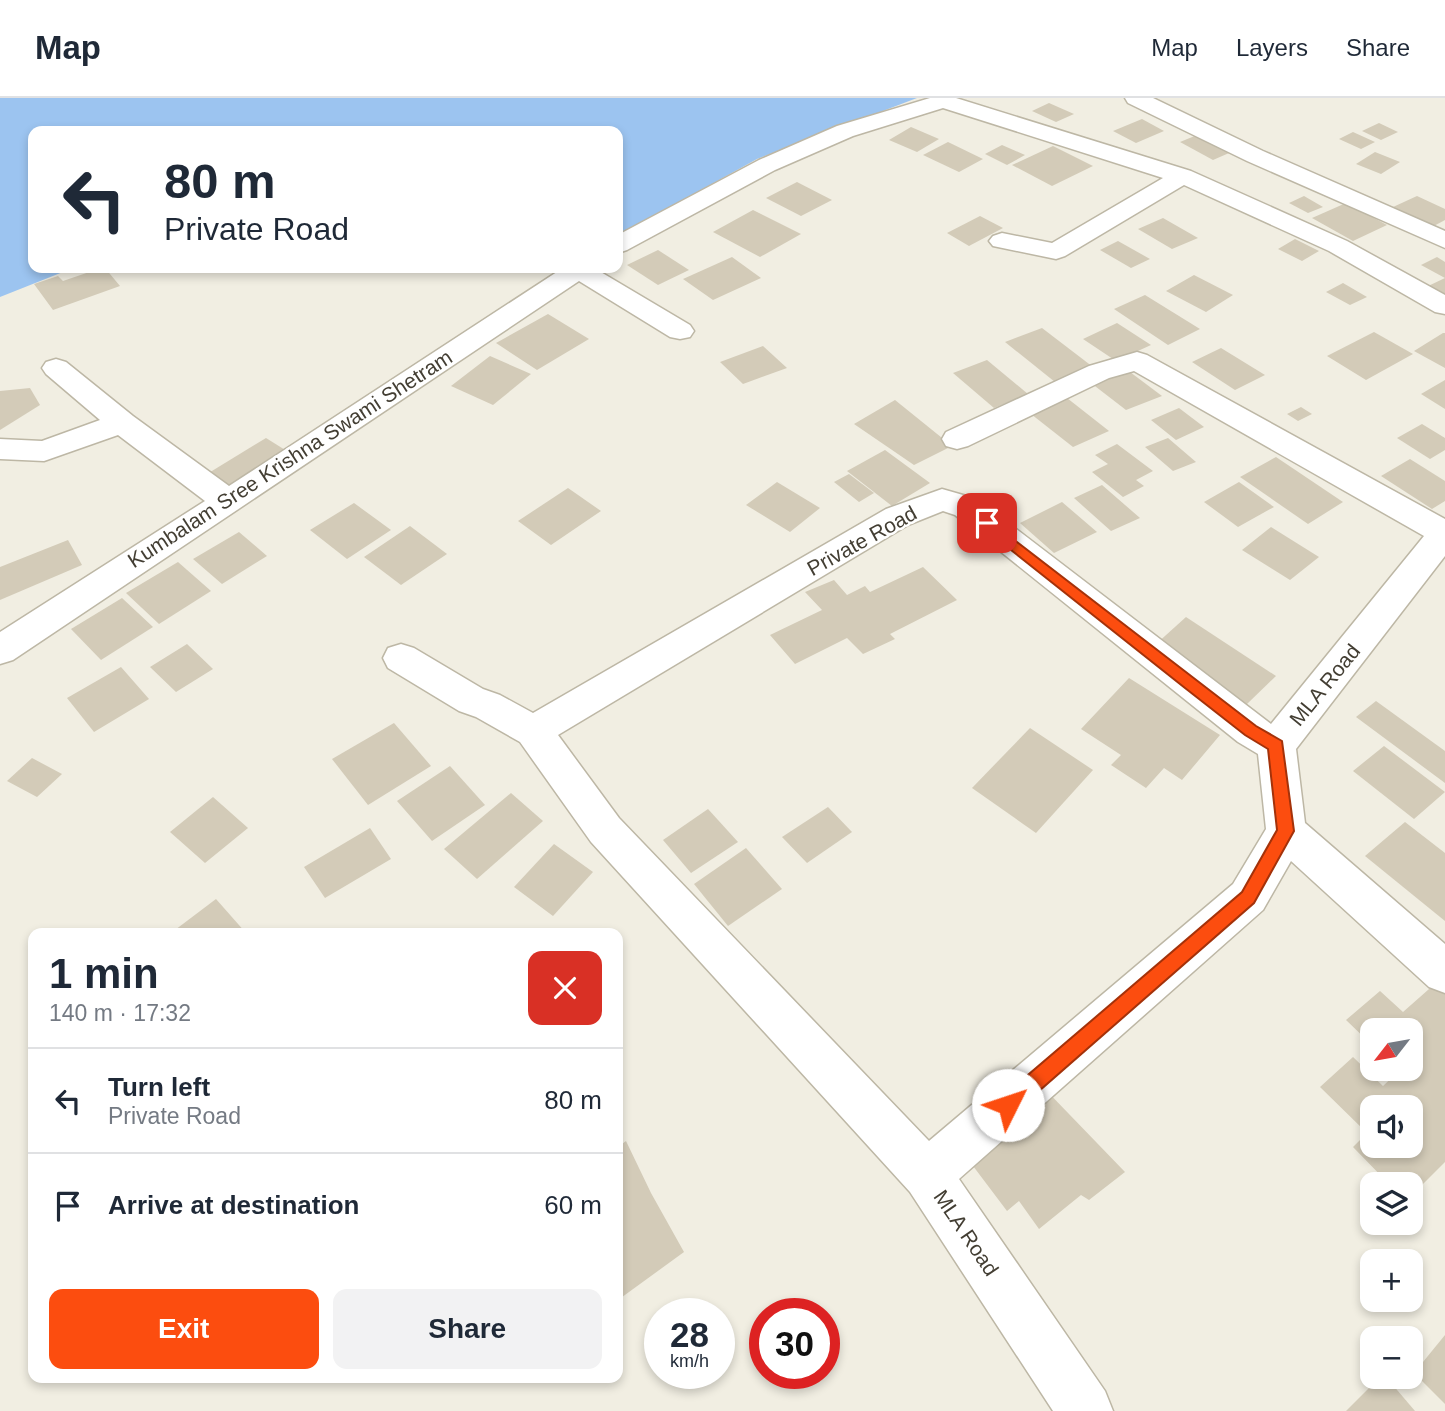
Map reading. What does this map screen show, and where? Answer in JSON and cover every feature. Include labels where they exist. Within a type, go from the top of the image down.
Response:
[{"type":"street","points":[[1136,98],[1255,156],[1435,235]]},
{"type":"street","points":[[623,242],[767,165],[845,131],[943,101],[1147,159],[1363,260],[1445,306]]},
{"type":"street","points":[[1002,241],[1056,251],[1183,176]]},
{"type":"street","points":[[1363,260],[1394,245],[1435,235]]},
{"type":"street","name":"Kumbalam Sree Krishna Swami Shetram","points":[[0,650],[574,273]]},
{"type":"street","points":[[586,273],[680,331]]},
{"type":"street","points":[[957,439],[1099,372],[1137,361],[1445,533]]},
{"type":"street","points":[[55,368],[122,423],[227,501]]},
{"type":"street","points":[[0,449],[44,451],[122,423]]},
{"type":"street","name":"Private Road","points":[[533,731],[897,517],[942,500],[967,507],[1251,731],[1276,746]]},
{"type":"street","name":"MLA Road","points":[[1085,1411],[927,1175],[1248,897],[1286,831],[1276,746],[1445,533]]},
{"type":"street","points":[[401,658],[472,701],[486,705],[533,731],[605,830],[927,1175]]},
{"type":"street","points":[[1286,831],[1445,972]]},
{"type":"water","points":[[0,98],[917,98],[757,159],[627,231],[623,231],[623,126],[28,126],[28,273],[60,273],[0,297]]},
{"type":"building","points":[[1049,103],[1074,114],[1056,122],[1032,111]]},
{"type":"building","points":[[1142,119],[1164,131],[1136,143],[1113,131]]},
{"type":"building","points":[[1379,123],[1398,132],[1381,140],[1362,131]]},
{"type":"building","points":[[911,127],[939,139],[917,152],[889,140]]},
{"type":"building","points":[[1353,132],[1375,142],[1361,149],[1339,139]]},
{"type":"building","points":[[1202,133],[1236,150],[1213,160],[1180,142]]},
{"type":"building","points":[[948,142],[983,159],[959,172],[923,155]]},
{"type":"building","points":[[1002,145],[1025,155],[1007,165],[985,154]]},
{"type":"building","points":[[1053,146],[1093,166],[1052,186],[1012,165]]},
{"type":"building","points":[[1375,152],[1400,162],[1381,174],[1356,164]]},
{"type":"building","points":[[797,182],[832,200],[801,216],[766,198]]},
{"type":"building","points":[[1304,196],[1323,207],[1308,213],[1289,203]]},
{"type":"building","points":[[1417,196],[1445,209],[1445,220],[1432,227],[1393,207]]},
{"type":"building","points":[[1346,203],[1387,225],[1353,241],[1312,218]]},
{"type":"building","points":[[753,210],[801,234],[760,257],[713,232]]},
{"type":"building","points":[[980,216],[1003,228],[969,246],[947,233]]},
{"type":"building","points":[[1163,218],[1198,238],[1172,249],[1138,229]]},
{"type":"building","points":[[1295,239],[1319,251],[1302,261],[1278,249]]},
{"type":"building","points":[[1118,241],[1150,259],[1131,268],[1100,250]]},
{"type":"building","points":[[658,250],[689,270],[658,285],[627,265]]},
{"type":"building","points":[[732,257],[761,278],[713,300],[683,279]]},
{"type":"building","points":[[1437,257],[1445,262],[1445,278],[1421,265]]},
{"type":"building","points":[[86,273],[109,273],[120,286],[53,310],[34,284],[58,276],[63,281]]},
{"type":"building","points":[[1194,275],[1233,295],[1206,312],[1166,291]]},
{"type":"building","points":[[1445,278],[1445,300],[1424,288]]},
{"type":"building","points":[[1343,283],[1367,297],[1350,305],[1326,292]]},
{"type":"building","points":[[1145,295],[1200,329],[1168,345],[1114,309]]},
{"type":"building","points":[[548,314],[589,339],[537,370],[496,343]]},
{"type":"building","points":[[1117,323],[1151,345],[1116,361],[1083,339]]},
{"type":"building","points":[[1042,328],[1093,367],[1055,382],[1005,342]]},
{"type":"building","points":[[1374,332],[1413,354],[1366,380],[1327,356]]},
{"type":"building","points":[[1445,333],[1445,368],[1414,351]]},
{"type":"building","points":[[763,346],[787,368],[743,384],[720,362]]},
{"type":"building","points":[[1221,348],[1265,375],[1235,390],[1192,362]]},
{"type":"building","points":[[490,356],[531,374],[493,405],[451,386]]},
{"type":"building","points":[[987,360],[1028,394],[994,408],[953,373]]},
{"type":"building","points":[[1126,369],[1162,396],[1126,410],[1091,383]]},
{"type":"building","points":[[1445,380],[1445,409],[1421,394]]},
{"type":"building","points":[[30,388],[40,405],[0,430],[0,391]]},
{"type":"building","points":[[1067,398],[1109,431],[1073,447],[1031,414]]},
{"type":"building","points":[[895,400],[952,446],[914,465],[854,424]]},
{"type":"building","points":[[1301,407],[1312,414],[1298,421],[1287,414]]},
{"type":"building","points":[[1179,408],[1204,427],[1176,440],[1151,420]]},
{"type":"building","points":[[1422,424],[1445,438],[1445,450],[1430,459],[1397,438]]},
{"type":"building","points":[[266,438],[290,453],[231,491],[207,474]]},
{"type":"building","points":[[1168,438],[1196,462],[1173,471],[1145,447]]},
{"type":"building","points":[[1117,444],[1153,471],[1136,480],[1144,486],[1123,497],[1092,472],[1108,464],[1095,455]]},
{"type":"building","points":[[885,450],[930,483],[892,506],[847,471]]},
{"type":"building","points":[[1276,457],[1343,502],[1308,524],[1240,477]]},
{"type":"building","points":[[1410,459],[1445,481],[1445,501],[1432,509],[1381,476]]},
{"type":"building","points":[[849,474],[874,493],[859,502],[834,482]]},
{"type":"building","points":[[777,482],[820,508],[790,532],[746,505]]},
{"type":"building","points":[[1239,482],[1274,507],[1238,527],[1204,502]]},
{"type":"building","points":[[1102,485],[1140,518],[1111,531],[1074,498]]},
{"type":"building","points":[[568,488],[601,511],[551,545],[518,521]]},
{"type":"building","points":[[1062,502],[1097,532],[1054,553],[1020,523]]},
{"type":"building","points":[[354,503],[391,530],[347,559],[310,530]]},
{"type":"building","points":[[410,526],[447,554],[401,585],[364,557]]},
{"type":"building","points":[[1271,527],[1319,557],[1290,580],[1242,550]]},
{"type":"building","points":[[239,532],[267,556],[222,584],[193,559]]},
{"type":"building","points":[[68,540],[82,565],[0,600],[0,567]]},
{"type":"building","points":[[178,562],[211,591],[159,624],[126,593]]},
{"type":"building","points":[[923,567],[957,600],[890,634],[895,639],[863,654],[847,638],[795,664],[770,635],[822,610],[805,592],[834,580],[847,595],[865,586],[870,592]]},
{"type":"building","points":[[122,598],[153,627],[101,660],[71,629]]},
{"type":"building","points":[[1186,617],[1276,676],[1246,705],[1155,645]]},
{"type":"building","points":[[187,644],[213,669],[176,692],[150,667]]},
{"type":"building","points":[[121,667],[149,699],[94,732],[67,698]]},
{"type":"building","points":[[1129,678],[1220,735],[1182,780],[1164,768],[1146,788],[1111,765],[1121,755],[1081,729]]},
{"type":"building","points":[[1376,701],[1445,751],[1445,783],[1356,717]]},
{"type":"building","points":[[394,723],[431,766],[368,805],[332,759]]},
{"type":"building","points":[[1030,728],[1093,770],[1036,833],[972,788]]},
{"type":"building","points":[[1384,746],[1445,792],[1414,819],[1353,771]]},
{"type":"building","points":[[32,758],[62,774],[37,797],[7,781]]},
{"type":"building","points":[[450,766],[485,805],[432,841],[397,801]]},
{"type":"building","points":[[511,793],[543,821],[477,879],[444,849]]},
{"type":"building","points":[[213,797],[248,828],[205,863],[170,832]]},
{"type":"building","points":[[828,807],[852,832],[807,863],[782,837]]},
{"type":"building","points":[[708,809],[738,842],[691,873],[663,840]]},
{"type":"building","points":[[1405,822],[1445,853],[1445,921],[1365,856]]},
{"type":"building","points":[[370,828],[391,859],[325,898],[304,867]]},
{"type":"building","points":[[554,844],[593,872],[553,916],[514,887]]},
{"type":"building","points":[[746,848],[782,889],[728,926],[694,884]]},
{"type":"building","points":[[216,899],[242,928],[178,928]]},
{"type":"building","points":[[1437,982],[1445,990],[1445,1162],[1423,1184],[1423,1172],[1377,1172],[1364,1158],[1423,1158],[1423,1095],[1360,1095],[1360,1126],[1320,1087],[1353,1057],[1360,1064],[1360,1082],[1379,1082],[1383,1086],[1387,1082],[1423,1082],[1423,1018],[1360,1018],[1360,1033],[1346,1020],[1380,991],[1403,1012]]},
{"type":"building","points":[[1041,1085],[1125,1172],[1089,1200],[1081,1195],[1039,1229],[1019,1201],[1007,1211],[967,1158]]},
{"type":"building","points":[[1360,1140],[1360,1154],[1353,1147]]},
{"type":"building","points":[[626,1141],[684,1252],[623,1296],[623,1143]]},
{"type":"building","points":[[1445,1335],[1445,1404],[1423,1382],[1423,1362]]},
{"type":"building","points":[[1368,1389],[1396,1389],[1415,1411],[1346,1411]]},
{"type":"route","points":[[987,523],[1109,622],[1251,731],[1276,746],[1286,831],[1248,897],[1008,1105]]}]
